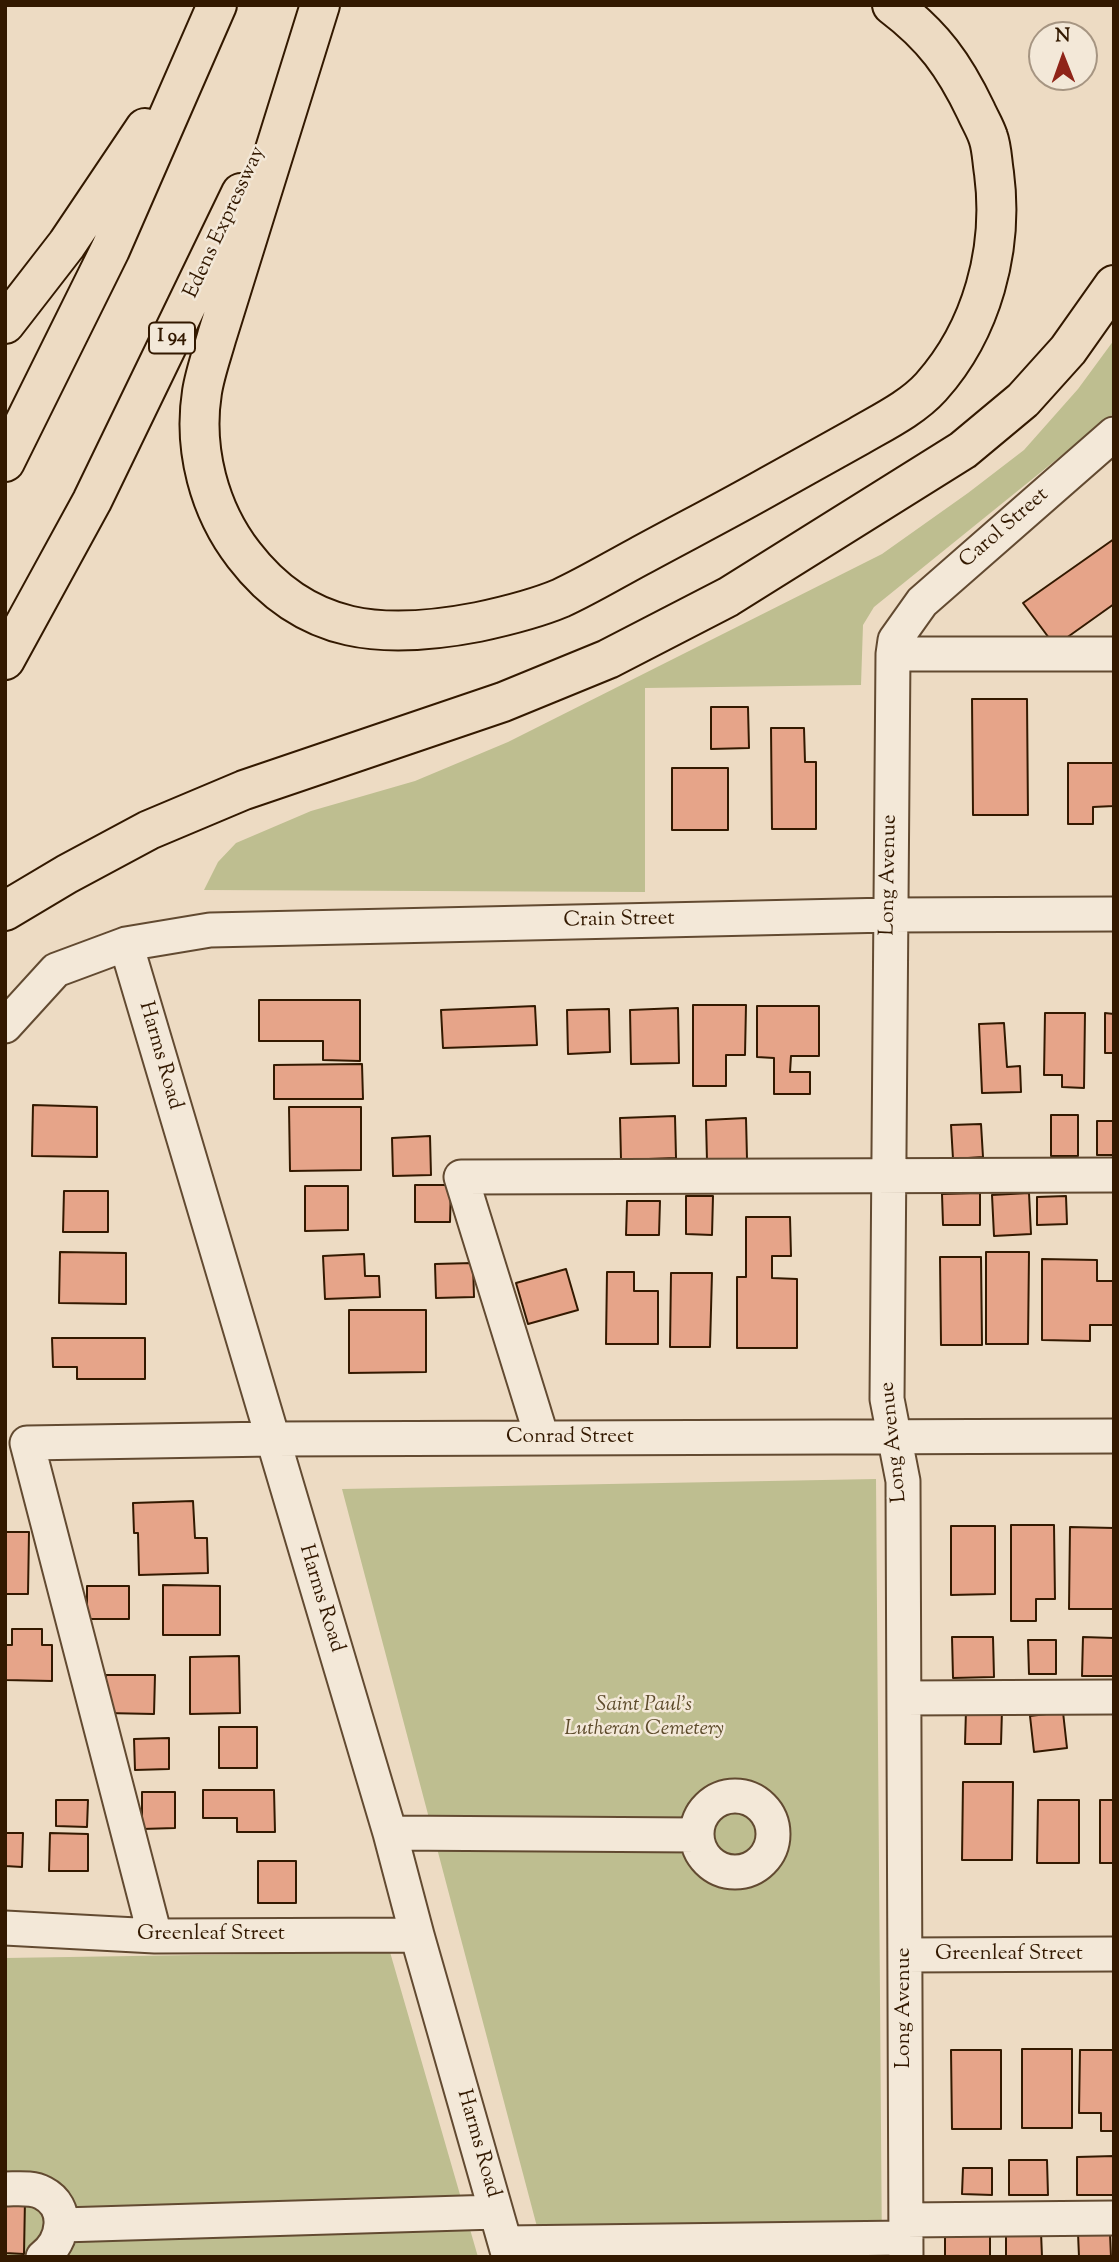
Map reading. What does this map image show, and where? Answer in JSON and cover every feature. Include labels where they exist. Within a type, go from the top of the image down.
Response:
[{"type":"highway","points":[[5,463],[110,250],[217,5]]},
{"type":"highway","points":[[319,5],[217,336],[202,392],[200,440],[209,490],[230,537],[254,569],[280,594],[309,611],[342,625],[390,632],[441,629],[508,615],[560,598],[751,497],[896,415],[929,389],[967,337],[989,276],[997,233],[995,182],[989,139],[967,91],[943,52],[915,22],[892,5]]},
{"type":"highway","name":"Edens Expressway","points":[[5,660],[92,501],[166,351],[260,152],[319,5]]},
{"type":"highway","points":[[5,324],[68,244],[202,42]]},
{"type":"highway","points":[[5,911],[67,874],[149,831],[244,790],[503,702],[608,659],[728,597],[963,450],[1023,400],[1068,350],[1114,285]]},
{"type":"street","name":"Carol Street","points":[[897,641],[922,602],[1114,434]]},
{"type":"street","points":[[897,641],[1114,654]]},
{"type":"street","name":"Long Avenue","points":[[897,641],[890,915],[887,1399],[903,1481],[906,2238]]},
{"type":"street","name":"Crain Street","points":[[5,1026],[56,970],[126,944],[210,930],[890,915],[1114,914]]},
{"type":"street","name":"Harms Road","points":[[126,944],[390,1833],[503,2237]]},
{"type":"street","points":[[542,1437],[461,1177],[1114,1175]]},
{"type":"street","name":"Conrad Street","points":[[155,1936],[27,1443],[542,1437],[1114,1436]]},
{"type":"street","points":[[904,1698],[1114,1697]]},
{"type":"street","points":[[390,1833],[697,1835]]},
{"type":"street","name":"Greenleaf Street","points":[[5,1928],[155,1936],[417,1935]]},
{"type":"street","name":"Greenleaf Street","points":[[905,1955],[1114,1954]]},
{"type":"street","points":[[5,2189],[30,2189],[44,2193],[56,2204],[62,2225],[57,2242],[43,2257]]},
{"type":"street","points":[[62,2225],[503,2237],[906,2238],[1114,2218]]},
{"type":"green space","points":[[1114,340],[1114,413],[874,607],[863,625],[861,685],[645,688],[645,892],[204,890],[218,862],[236,843],[311,811],[415,781],[508,742],[882,554],[1024,450],[1078,389]]},
{"type":"green space","name":"Saint Paul's Lutheran Cemetery","points":[[876,1479],[882,2257],[545,2257],[342,1489]]},
{"type":"green space","points":[[390,1952],[478,2257],[5,2257],[5,1958]]},
{"type":"building","points":[[1114,539],[1114,604],[1055,646],[1023,603]]},
{"type":"building","points":[[972,699],[1027,699],[1028,815],[973,815]]},
{"type":"building","points":[[711,707],[748,707],[749,748],[711,749]]},
{"type":"building","points":[[771,728],[804,728],[805,762],[816,762],[816,829],[772,829]]},
{"type":"building","points":[[1068,763],[1114,763],[1114,806],[1093,807],[1093,824],[1068,824]]},
{"type":"building","points":[[672,768],[728,768],[728,830],[672,830]]},
{"type":"building","points":[[259,1000],[360,1000],[360,1061],[323,1060],[323,1041],[259,1041]]},
{"type":"building","points":[[693,1005],[746,1005],[745,1055],[726,1055],[726,1086],[693,1086]]},
{"type":"building","points":[[535,1006],[537,1045],[443,1048],[441,1010]]},
{"type":"building","points":[[757,1006],[819,1006],[819,1056],[791,1056],[790,1072],[810,1072],[810,1094],[774,1094],[774,1058],[757,1057]]},
{"type":"building","points":[[678,1008],[679,1063],[631,1064],[630,1010]]},
{"type":"building","points":[[609,1009],[610,1052],[568,1054],[567,1010]]},
{"type":"building","points":[[1045,1013],[1085,1013],[1084,1088],[1062,1087],[1062,1075],[1044,1075]]},
{"type":"building","points":[[1105,1013],[1114,1014],[1114,1053],[1105,1053]]},
{"type":"building","points":[[1004,1023],[1007,1067],[1020,1066],[1021,1092],[982,1093],[979,1024]]},
{"type":"building","points":[[362,1064],[363,1099],[274,1099],[274,1065]]},
{"type":"building","points":[[33,1105],[97,1107],[97,1157],[32,1156]]},
{"type":"building","points":[[289,1107],[361,1107],[361,1170],[290,1171]]},
{"type":"building","points":[[1051,1115],[1078,1115],[1078,1156],[1051,1156]]},
{"type":"building","points":[[675,1116],[676,1158],[621,1160],[620,1118]]},
{"type":"building","points":[[746,1118],[747,1159],[707,1161],[706,1120]]},
{"type":"building","points":[[1097,1121],[1114,1121],[1114,1155],[1097,1155]]},
{"type":"building","points":[[981,1124],[983,1157],[953,1159],[951,1125]]},
{"type":"building","points":[[430,1136],[431,1175],[393,1176],[392,1138]]},
{"type":"building","points":[[415,1185],[451,1185],[450,1222],[415,1222]]},
{"type":"building","points":[[305,1186],[348,1186],[348,1230],[305,1231]]},
{"type":"building","points":[[64,1191],[108,1191],[108,1232],[63,1232]]},
{"type":"building","points":[[980,1193],[980,1225],[943,1225],[942,1194]]},
{"type":"building","points":[[1029,1193],[1031,1234],[994,1236],[992,1195]]},
{"type":"building","points":[[686,1196],[713,1196],[712,1235],[686,1234]]},
{"type":"building","points":[[1066,1196],[1067,1224],[1037,1225],[1037,1197]]},
{"type":"building","points":[[627,1201],[660,1201],[659,1235],[626,1235]]},
{"type":"building","points":[[746,1217],[790,1217],[791,1256],[772,1256],[772,1278],[797,1279],[797,1348],[737,1348],[737,1277],[746,1277]]},
{"type":"building","points":[[60,1252],[126,1253],[126,1304],[59,1303]]},
{"type":"building","points":[[986,1252],[1029,1252],[1028,1344],[986,1344]]},
{"type":"building","points":[[364,1254],[365,1276],[379,1276],[380,1297],[325,1299],[323,1256]]},
{"type":"building","points":[[940,1257],[981,1257],[982,1345],[941,1345]]},
{"type":"building","points":[[1042,1259],[1097,1260],[1097,1281],[1114,1281],[1114,1325],[1090,1325],[1090,1341],[1042,1340]]},
{"type":"building","points":[[473,1263],[474,1297],[436,1298],[435,1264]]},
{"type":"building","points":[[566,1269],[578,1310],[528,1324],[516,1283]]},
{"type":"building","points":[[607,1272],[634,1272],[634,1291],[658,1291],[658,1344],[606,1344]]},
{"type":"building","points":[[671,1273],[712,1273],[710,1347],[670,1347]]},
{"type":"building","points":[[349,1310],[426,1310],[426,1372],[349,1373]]},
{"type":"building","points":[[52,1338],[145,1338],[145,1379],[77,1379],[77,1367],[53,1367]]},
{"type":"building","points":[[193,1501],[195,1538],[207,1538],[208,1573],[139,1575],[138,1533],[134,1533],[133,1503]]},
{"type":"building","points":[[1011,1525],[1054,1525],[1055,1599],[1036,1599],[1036,1621],[1011,1621]]},
{"type":"building","points":[[951,1526],[995,1526],[995,1594],[951,1595]]},
{"type":"building","points":[[1070,1527],[1114,1528],[1114,1609],[1069,1609]]},
{"type":"building","points":[[5,1532],[29,1532],[28,1594],[5,1594]]},
{"type":"building","points":[[163,1585],[220,1586],[220,1635],[163,1635]]},
{"type":"building","points":[[87,1586],[129,1586],[129,1619],[87,1619]]},
{"type":"building","points":[[12,1629],[42,1629],[42,1645],[52,1645],[52,1681],[5,1680],[5,1645],[12,1645]]},
{"type":"building","points":[[952,1637],[993,1637],[994,1677],[953,1678]]},
{"type":"building","points":[[1083,1637],[1114,1638],[1114,1676],[1082,1676]]},
{"type":"building","points":[[1028,1640],[1056,1640],[1056,1674],[1029,1674]]},
{"type":"building","points":[[239,1656],[240,1713],[190,1714],[190,1657]]},
{"type":"building","points":[[106,1675],[155,1675],[154,1714],[105,1713]]},
{"type":"building","points":[[966,1710],[1002,1710],[1001,1744],[965,1744]]},
{"type":"building","points":[[1063,1712],[1067,1748],[1034,1752],[1030,1716]]},
{"type":"building","points":[[219,1727],[257,1727],[257,1768],[219,1768]]},
{"type":"building","points":[[169,1738],[169,1769],[135,1770],[134,1739]]},
{"type":"building","points":[[963,1782],[1013,1782],[1012,1860],[962,1860]]},
{"type":"building","points":[[203,1790],[274,1790],[275,1832],[237,1832],[237,1818],[203,1818]]},
{"type":"building","points":[[142,1792],[175,1792],[175,1828],[142,1829]]},
{"type":"building","points":[[56,1800],[88,1800],[87,1827],[56,1826]]},
{"type":"building","points":[[1038,1800],[1079,1800],[1079,1863],[1037,1863]]},
{"type":"building","points":[[1100,1800],[1114,1800],[1114,1863],[1100,1863]]},
{"type":"building","points":[[5,1833],[23,1833],[22,1867],[5,1866]]},
{"type":"building","points":[[50,1833],[88,1834],[88,1871],[49,1871]]},
{"type":"building","points":[[258,1861],[296,1861],[296,1903],[258,1903]]},
{"type":"building","points":[[1022,2049],[1072,2049],[1072,2128],[1022,2128]]},
{"type":"building","points":[[951,2050],[1001,2050],[1001,2129],[952,2129]]},
{"type":"building","points":[[1080,2050],[1114,2050],[1114,2131],[1101,2131],[1101,2113],[1079,2113]]},
{"type":"building","points":[[1114,2156],[1114,2195],[1077,2195],[1077,2157]]},
{"type":"building","points":[[1009,2160],[1047,2160],[1048,2195],[1009,2195]]},
{"type":"building","points":[[963,2168],[992,2168],[992,2195],[962,2194]]},
{"type":"building","points":[[5,2199],[25,2199],[24,2254],[5,2253]]},
{"type":"building","points":[[945,2232],[990,2232],[990,2257],[945,2257]]},
{"type":"building","points":[[1041,2232],[1042,2257],[1006,2257],[1006,2233]]},
{"type":"building","points":[[1078,2233],[1110,2233],[1111,2257],[1079,2257]]}]
